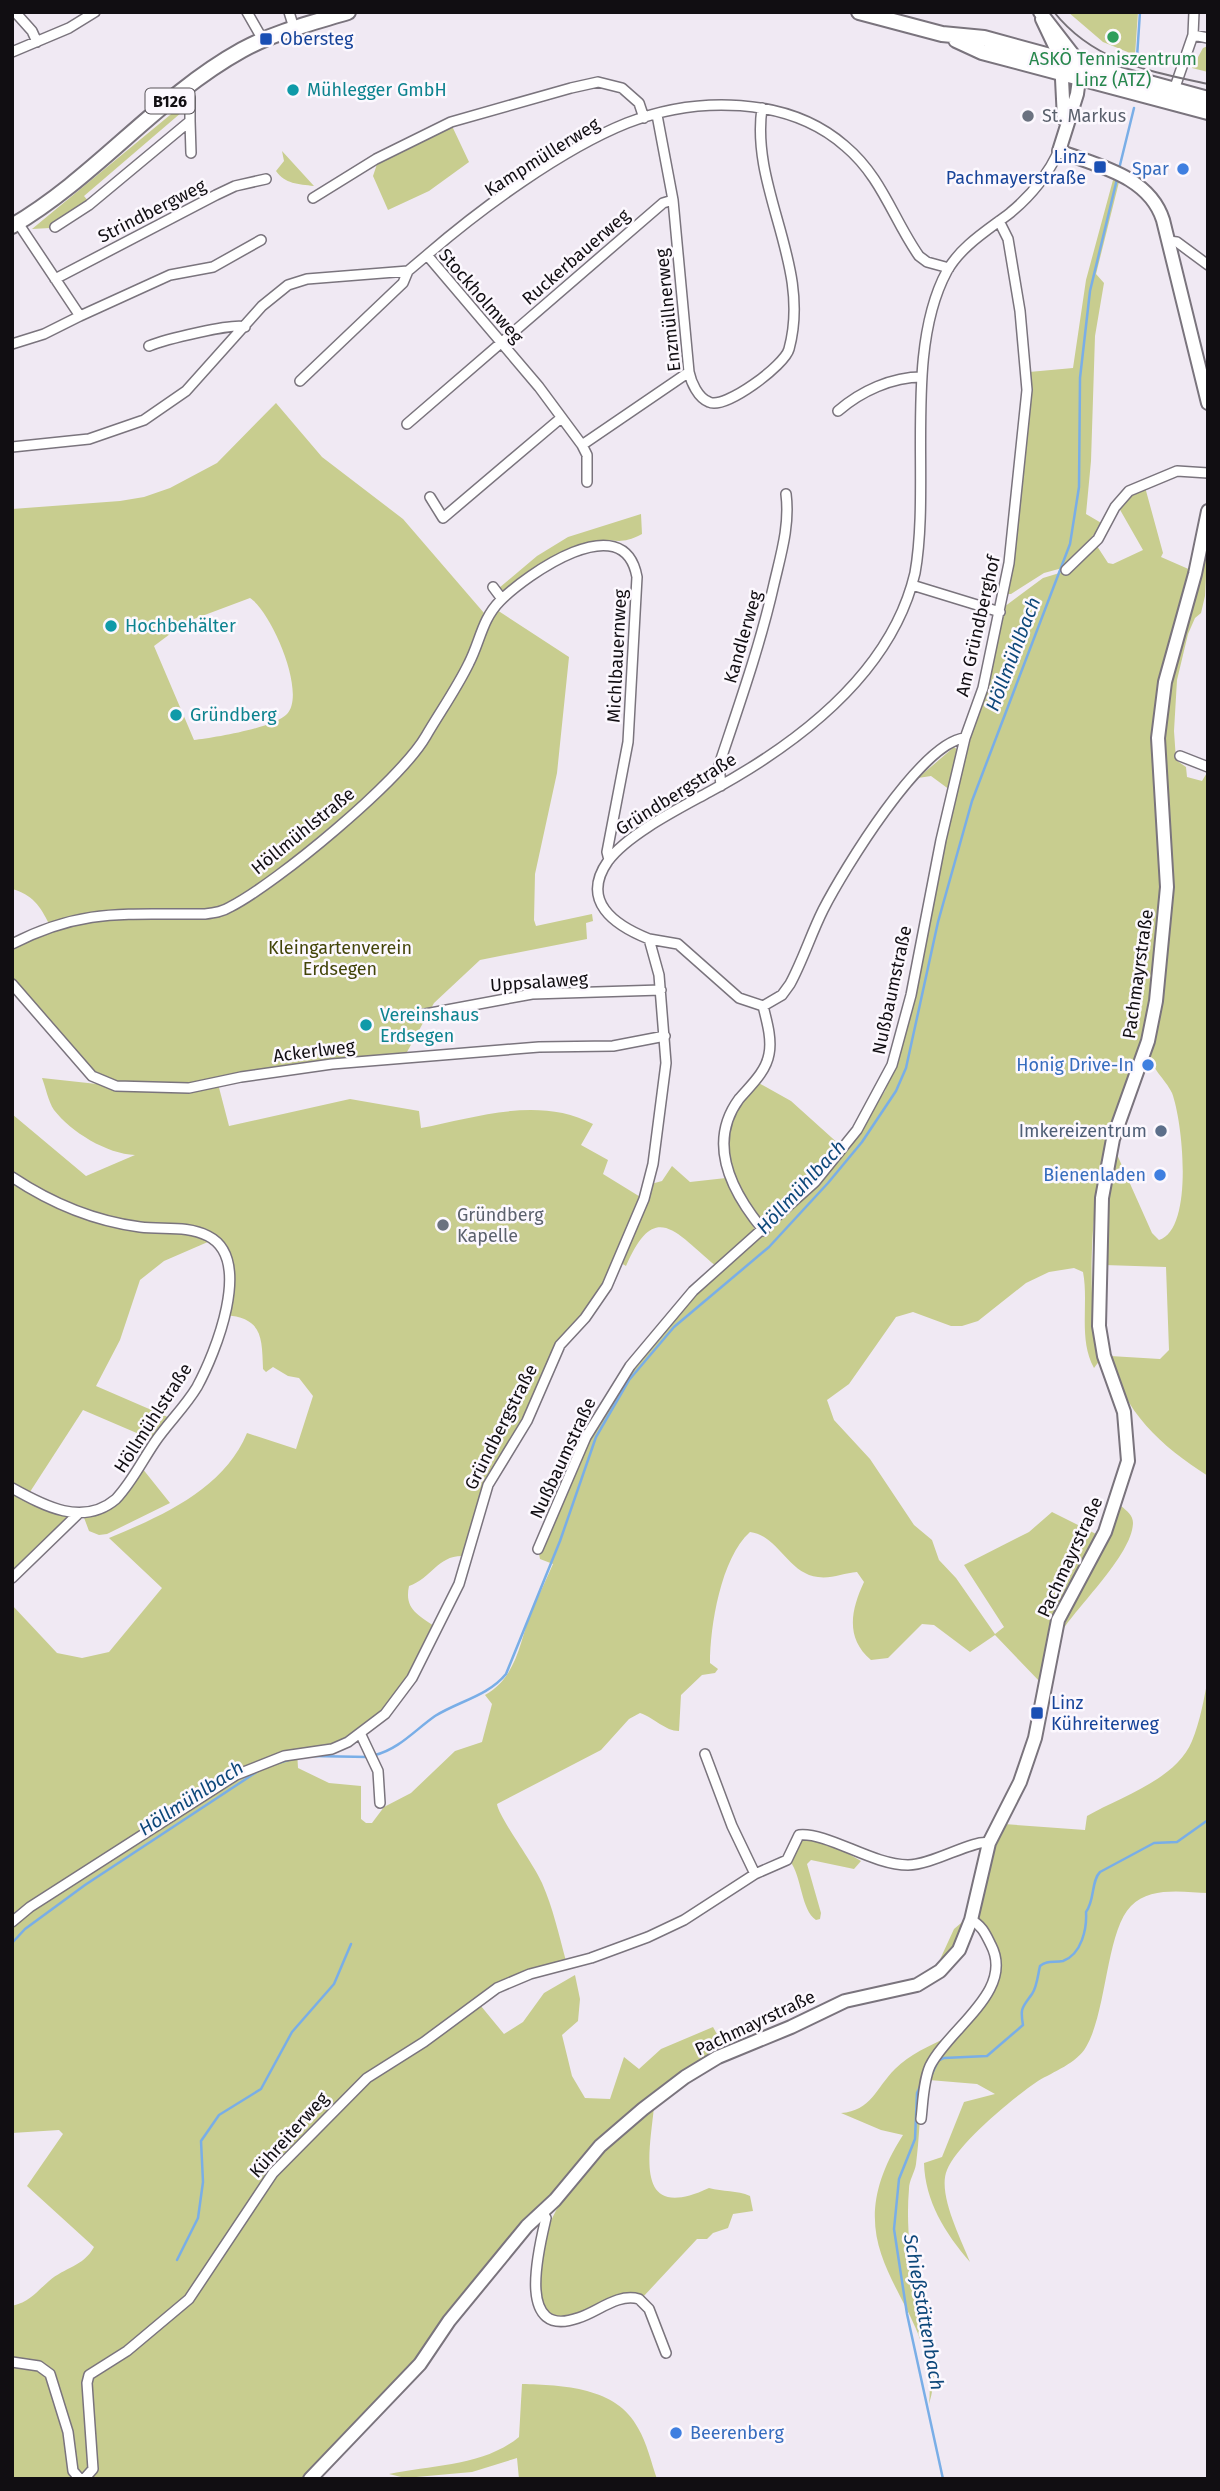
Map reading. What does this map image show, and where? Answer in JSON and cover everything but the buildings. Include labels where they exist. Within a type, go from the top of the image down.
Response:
[{"type":"main road","name":"B126","points":[[15,224],[83,176],[186,88],[223,62],[262,40],[348,12]]},
{"type":"main road","points":[[859,12],[942,34],[982,52],[1208,99]]},
{"type":"main road","points":[[942,34],[984,38],[1024,49],[1063,67]]},
{"type":"main road","points":[[1081,71],[1208,112]]},
{"type":"street","points":[[15,12],[32,31],[37,42]]},
{"type":"street","points":[[12,52],[69,28],[95,12]]},
{"type":"street","points":[[247,12],[262,40]]},
{"type":"street","points":[[289,12],[294,28]]},
{"type":"street","points":[[1040,12],[1063,67]]},
{"type":"street","points":[[1040,12],[1081,71]]},
{"type":"street","points":[[1174,90],[1193,35],[1194,12]]},
{"type":"street","points":[[1024,49],[1035,43],[1044,27]]},
{"type":"street","points":[[1193,35],[1208,38]]},
{"type":"street","name":"Gründbergstraße","points":[[1063,67],[1063,136]]},
{"type":"street","name":"Gründbergstraße","points":[[12,1922],[30,1907],[236,1775],[284,1756],[339,1747],[361,1735],[398,1697],[426,1654],[459,1584],[488,1485],[527,1421],[560,1345],[594,1307],[629,1241],[653,1164],[657,1112],[665,1073],[665,1036],[657,965],[649,939],[613,920],[602,909],[598,884],[609,860],[659,822],[773,753],[854,686],[882,646],[912,585],[918,543],[922,377],[936,302],[949,268],[964,250],[1043,181],[1059,151],[1081,71]]},
{"type":"street","points":[[313,198],[376,159],[451,122],[579,86],[598,82],[622,88],[639,103],[644,118]]},
{"type":"street","points":[[186,88],[190,98],[191,153]]},
{"type":"street","name":"Kampmüllerweg","points":[[427,255],[561,159],[624,125],[644,118],[731,106],[762,108],[803,119],[846,146],[878,182],[919,256],[927,262],[949,268]]},
{"type":"street","name":"Enzmüllnerweg","points":[[657,116],[673,200],[689,372],[699,393],[707,401],[715,403],[730,398],[768,374],[782,362],[789,349],[793,315],[792,273],[766,174],[760,128],[762,108]]},
{"type":"street","points":[[55,227],[89,205],[190,121]]},
{"type":"street","points":[[1059,151],[1117,174],[1139,186],[1156,203],[1208,403]]},
{"type":"street","name":"Strindbergweg","points":[[55,279],[216,195],[266,179]]},
{"type":"street","name":"Ruckerbauerweg","points":[[407,424],[663,203],[673,200]]},
{"type":"street","name":"Am Gründberghof","points":[[965,738],[983,688],[1000,612],[1014,525],[1027,390],[1015,281],[1008,239],[999,221]]},
{"type":"street","points":[[15,224],[80,316]]},
{"type":"street","points":[[12,344],[44,334],[170,275],[213,267],[261,240]]},
{"type":"street","points":[[1168,241],[1177,242],[1208,265]]},
{"type":"street","name":"Stockholmweg","points":[[408,271],[427,255],[502,343],[582,444]]},
{"type":"street","points":[[12,447],[89,439],[144,420],[186,391],[272,297],[295,282],[408,271]]},
{"type":"street","points":[[300,381],[402,283],[408,271]]},
{"type":"street","points":[[149,345],[183,334],[219,331],[237,325],[245,327]]},
{"type":"street","points":[[587,482],[587,455],[582,444],[689,372]]},
{"type":"street","points":[[838,411],[864,392],[908,378],[922,377]]},
{"type":"street","points":[[430,497],[443,518],[561,418]]},
{"type":"street","points":[[1066,570],[1098,539],[1115,507],[1132,489],[1177,471],[1208,473]]},
{"type":"street","name":"Kandlerweg","points":[[721,786],[719,765],[759,646],[783,546],[788,512],[786,494]]},
{"type":"street","name":"Pachmayrstraße","points":[[310,2479],[420,2364],[449,2321],[527,2226],[543,2213],[600,2146],[685,2077],[718,2057],[845,2000],[905,1989],[928,1979],[951,1962],[971,1920],[989,1843],[1020,1782],[1035,1738],[1058,1620],[1105,1532],[1128,1461],[1124,1412],[1104,1356],[1099,1326],[1102,1198],[1113,1139],[1148,1041],[1156,1001],[1163,954],[1167,887],[1158,738],[1166,682],[1195,574],[1208,511]]},
{"type":"street","name":"Michlbauernweg","points":[[502,599],[547,565],[597,546],[621,550],[634,568],[637,577],[630,722],[607,852],[609,860]]},
{"type":"street","points":[[912,585],[1000,612]]},
{"type":"street","points":[[493,587],[502,599]]},
{"type":"street","name":"Höllmühlstraße","points":[[12,944],[58,923],[88,916],[215,913],[232,907],[259,888],[326,836],[410,758],[468,665],[488,616],[502,599]]},
{"type":"street","points":[[763,1006],[787,988],[835,888],[897,796],[941,750],[965,738]]},
{"type":"street","name":"Nußbaumstraße","points":[[538,1549],[586,1437],[614,1388],[693,1292],[802,1196],[844,1147],[869,1110],[892,1065],[911,995],[931,881],[965,738]]},
{"type":"street","points":[[1180,756],[1208,766]]},
{"type":"street","points":[[649,939],[678,944],[738,998],[763,1006]]},
{"type":"street","name":"Ackerlweg","points":[[12,984],[96,1080],[139,1088],[189,1088],[332,1064],[539,1048],[613,1046],[665,1036]]},
{"type":"street","name":"Uppsalaweg","points":[[421,1015],[532,994],[661,990]]},
{"type":"street","points":[[763,1006],[769,1035],[769,1056],[733,1108],[725,1130],[724,1151],[726,1168],[734,1186],[764,1231]]},
{"type":"street","name":"Höllmühlstraße","points":[[12,1177],[57,1204],[88,1214],[143,1228],[181,1228],[206,1235],[224,1249],[230,1263],[230,1283],[223,1317],[197,1386],[124,1490],[106,1506],[79,1513],[12,1578]]},
{"type":"street","points":[[12,1488],[51,1508],[79,1513]]},
{"type":"street","points":[[361,1735],[379,1776],[380,1803]]},
{"type":"street","points":[[705,1754],[732,1826],[755,1874]]},
{"type":"street","name":"Kühreiterweg","points":[[12,2362],[39,2366],[50,2374],[68,2432],[73,2471],[80,2479],[90,2475],[93,2457],[87,2383],[89,2375],[135,2346],[190,2299],[273,2173],[352,2090],[497,1988],[530,1974],[648,1937],[684,1920],[755,1874],[787,1860],[799,1835],[906,1865],[928,1863],[979,1843],[989,1843]]},
{"type":"street","points":[[921,2119],[927,2076],[945,2045],[988,1994],[997,1975],[997,1958],[993,1948],[979,1924],[971,1920]]},
{"type":"street","points":[[543,2213],[546,2218],[534,2280],[539,2306],[544,2315],[551,2320],[564,2322],[617,2300],[639,2299],[649,2309],[666,2353]]},
{"type":"green space","name":"ASKÖ Tenniszentrum Linz (ATZ)","points":[[1068,12],[1138,12],[1135,55],[1103,42]]},
{"type":"green space","points":[[1208,46],[1208,72],[1192,68],[1203,48]]},
{"type":"green space","points":[[187,101],[187,118],[182,112],[84,196],[89,202],[50,228],[32,229]]},
{"type":"green space","points":[[452,126],[469,162],[429,191],[388,210],[373,176],[377,164]]},
{"type":"green space","points":[[282,151],[314,186],[283,179],[276,171],[284,161]]},
{"type":"green space","points":[[1113,180],[1119,182],[1096,274],[1104,283],[1095,336],[1091,461],[1086,514],[1103,524],[1066,567],[1044,573],[1007,594],[1029,422],[1029,372],[1073,368],[1086,280]]},
{"type":"green space","points":[[276,403],[322,457],[403,519],[484,613],[468,660],[418,745],[374,790],[258,887],[215,911],[107,911],[49,924],[35,902],[12,889],[12,509],[144,497],[170,488],[217,463]],"holes":[[[250,598],[258,606],[284,653],[293,689],[292,704],[287,714],[270,724],[228,735],[194,740],[154,646],[186,622]]]},
{"type":"green space","name":"Kleingartenverein Erdsegen","points":[[1145,487],[1163,553],[1161,557],[1193,571],[1153,719],[1166,772],[1164,733],[1167,696],[1208,535],[1205,596],[1201,613],[1195,618],[1188,634],[1177,680],[1174,731],[1176,760],[1186,767],[1187,777],[1202,781],[1208,771],[1208,1476],[1160,1440],[1146,1426],[1124,1394],[1110,1356],[1160,1359],[1169,1350],[1166,1267],[1104,1265],[1106,1207],[1115,1150],[1152,1233],[1159,1240],[1170,1232],[1177,1216],[1183,1173],[1180,1127],[1172,1093],[1155,1068],[1150,1051],[1112,1141],[1098,1191],[1092,1240],[1092,1292],[1100,1360],[1094,1368],[1086,1345],[1083,1272],[1074,1268],[1049,1272],[1026,1283],[978,1321],[962,1326],[951,1326],[913,1312],[896,1317],[849,1384],[827,1400],[834,1420],[870,1459],[914,1525],[932,1540],[939,1560],[956,1578],[995,1634],[1004,1627],[964,1565],[1029,1532],[1052,1512],[1098,1535],[1053,1620],[1042,1684],[995,1635],[970,1652],[934,1625],[922,1624],[888,1658],[871,1660],[857,1642],[854,1633],[854,1613],[864,1582],[857,1572],[828,1577],[808,1574],[768,1540],[750,1532],[732,1558],[719,1593],[710,1663],[718,1669],[715,1673],[702,1675],[681,1695],[679,1731],[669,1729],[640,1713],[629,1719],[601,1750],[497,1804],[542,1883],[566,1961],[476,2000],[504,2034],[523,2022],[544,1993],[575,1975],[580,1999],[578,2021],[562,2035],[572,2076],[585,2098],[610,2099],[624,2057],[639,2069],[661,2049],[713,2027],[718,2036],[735,2044],[623,2119],[423,2354],[357,2424],[320,2458],[304,2479],[12,2479],[12,2306],[28,2299],[55,2276],[85,2259],[94,2247],[27,2186],[63,2134],[59,2130],[12,2133],[12,1605],[57,1653],[82,1658],[109,1652],[162,1588],[109,1538],[170,1510],[207,1485],[237,1453],[247,1433],[296,1449],[313,1396],[299,1378],[288,1376],[273,1367],[266,1372],[263,1369],[258,1331],[246,1320],[225,1315],[232,1284],[232,1264],[225,1246],[217,1238],[164,1261],[140,1280],[120,1340],[96,1386],[170,1418],[153,1440],[83,1410],[28,1495],[12,1486],[12,1114],[86,1176],[135,1155],[113,1151],[90,1140],[54,1110],[42,1078],[97,1084],[99,1079],[12,978],[12,946],[88,918],[205,917],[260,890],[407,765],[497,610],[569,657],[557,773],[535,874],[534,920],[536,926],[592,914],[593,921],[586,923],[587,939],[480,960],[434,1003],[407,1052],[408,1056],[217,1080],[229,1126],[350,1099],[419,1111],[421,1128],[508,1111],[551,1111],[572,1116],[593,1124],[581,1145],[608,1160],[603,1174],[642,1198],[605,1283],[581,1318],[558,1342],[519,1429],[492,1471],[465,1556],[448,1559],[409,1586],[409,1600],[414,1611],[436,1627],[408,1677],[385,1708],[357,1733],[330,1746],[297,1751],[298,1768],[329,1783],[361,1786],[361,1819],[372,1823],[384,1807],[411,1793],[455,1751],[482,1742],[492,1704],[485,1695],[496,1687],[511,1668],[532,1610],[553,1564],[540,1559],[539,1554],[595,1428],[629,1373],[699,1290],[809,1192],[866,1120],[885,1091],[905,1032],[934,883],[1004,607],[1043,578],[1076,568],[1097,546],[1108,563],[1113,564],[1143,550],[1119,508],[1128,495]]},
{"type":"green space","points":[[641,514],[642,534],[623,541],[602,540],[582,544],[535,567],[504,591],[499,588],[537,556],[568,537]]},
{"type":"green space","points":[[954,747],[958,750],[950,790],[931,776],[918,778]]},
{"type":"green space","points":[[757,1082],[791,1101],[841,1146],[770,1221],[759,1219],[736,1181],[726,1150],[733,1120]]},
{"type":"green space","points":[[672,1166],[690,1182],[726,1178],[755,1230],[716,1266],[677,1233],[666,1228],[656,1228],[647,1233],[637,1245],[626,1266],[621,1263],[651,1184],[662,1181]]},
{"type":"green space","points":[[142,1468],[170,1503],[107,1534],[99,1535],[89,1531],[83,1515],[106,1508]]},
{"type":"green space","points":[[12,1492],[42,1508],[71,1517],[12,1572]]},
{"type":"green space","points":[[1121,1506],[1133,1520],[1124,1550],[1060,1634]]},
{"type":"green space","points":[[1208,1678],[1208,1893],[1157,1893],[1148,1895],[1131,1906],[1116,1934],[1093,2032],[1082,2053],[1001,2109],[953,2159],[947,2170],[945,2191],[951,2216],[970,2262],[952,2240],[938,2216],[928,2190],[924,2163],[942,2157],[964,2102],[995,2094],[977,2084],[929,2080],[933,2067],[998,1977],[1000,1961],[978,1918],[990,1853],[1004,1824],[1085,1830],[1087,1816],[1160,1777],[1184,1755],[1192,1741]]},
{"type":"green space","points":[[802,1837],[840,1849],[861,1861],[854,1869],[811,1860],[807,1864],[821,1913],[820,1919],[816,1920],[807,1909],[790,1861]]},
{"type":"green space","points":[[967,1918],[953,1951],[937,1966],[954,1929]]},
{"type":"green space","points":[[948,2037],[937,2052],[925,2082],[916,2164],[909,2186],[908,2202],[914,2278],[933,2359],[933,2388],[929,2404],[928,2367],[918,2334],[879,2247],[875,2215],[882,2178],[903,2135],[881,2130],[841,2113],[859,2108],[901,2064]]},
{"type":"green space","points":[[654,2107],[649,2163],[657,2191],[668,2197],[685,2197],[709,2188],[740,2193],[750,2196],[753,2211],[733,2214],[728,2228],[713,2233],[707,2239],[697,2239],[643,2297],[636,2294],[562,2318],[548,2314],[540,2289],[540,2272],[543,2246],[551,2222],[578,2179],[615,2141]]},
{"type":"green space","points":[[522,2384],[587,2391],[617,2404],[629,2414],[641,2434],[657,2479],[519,2479],[517,2458],[472,2472],[405,2478],[389,2474],[457,2463],[505,2447],[519,2437]]},
{"type":"waterway","name":"Höllmühlbach","points":[[1137,57],[1140,12]]},
{"type":"waterway","name":"Höllmühlbach","points":[[1119,169],[1134,108]]},
{"type":"waterway","name":"Höllmühlbach","points":[[375,1755],[399,1744],[435,1716],[491,1688],[506,1674],[560,1541],[596,1437],[629,1380],[674,1327],[769,1247],[862,1142],[896,1091],[906,1068],[938,922],[972,801],[1070,544],[1079,487],[1080,378],[1090,291],[1117,179]]},
{"type":"waterway","name":"Höllmühlbach","points":[[312,1756],[368,1757]]},
{"type":"waterway","name":"Höllmühlbach","points":[[278,1763],[292,1759]]},
{"type":"waterway","name":"Höllmühlbach","points":[[12,1943],[25,1929],[85,1885],[258,1771]]},
{"type":"waterway","name":"Schießstättenbach","points":[[931,2076],[938,2061],[944,2058],[987,2056],[1023,2025],[1023,2008],[1035,1988],[1040,1966],[1048,1962],[1063,1961],[1079,1947],[1086,1925],[1086,1912],[1100,1872],[1154,1843],[1177,1842],[1208,1820]]},
{"type":"waterway","points":[[177,2260],[198,2218],[203,2182],[201,2141],[219,2115],[261,2089],[292,2032],[334,1984],[351,1944]]},
{"type":"waterway","name":"Schießstättenbach","points":[[923,2080],[917,2093],[915,2139],[899,2179],[894,2229],[907,2314],[943,2479]]},
{"type":"tram line","points":[[1054,12],[1087,43],[1124,62],[1208,84]]},
{"type":"place","name":"ASKÖ Tenniszentrum Linz (ATZ)","points":[[1113,37]]},
{"type":"place","name":"Obersteg","points":[[266,39]]},
{"type":"place","name":"Mühlegger GmbH","points":[[293,90]]},
{"type":"place","name":"St. Markus","points":[[1028,116]]},
{"type":"place","name":"Linz Pachmayerstraße","points":[[1100,167]]},
{"type":"place","name":"Spar","points":[[1183,169]]},
{"type":"place","name":"Hochbehälter","points":[[111,626]]},
{"type":"place","name":"Gründberg","points":[[176,715]]},
{"type":"place","name":"Vereinshaus Erdsegen","points":[[366,1025]]},
{"type":"place","name":"Honig Drive-In","points":[[1148,1065]]},
{"type":"place","name":"Imkereizentrum","points":[[1161,1131]]},
{"type":"place","name":"Bienenladen","points":[[1160,1175]]},
{"type":"place","name":"Gründberg Kapelle","points":[[443,1225]]},
{"type":"place","name":"Linz Kühreiterweg","points":[[1037,1713]]},
{"type":"place","name":"Beerenberg","points":[[676,2433]]}]
